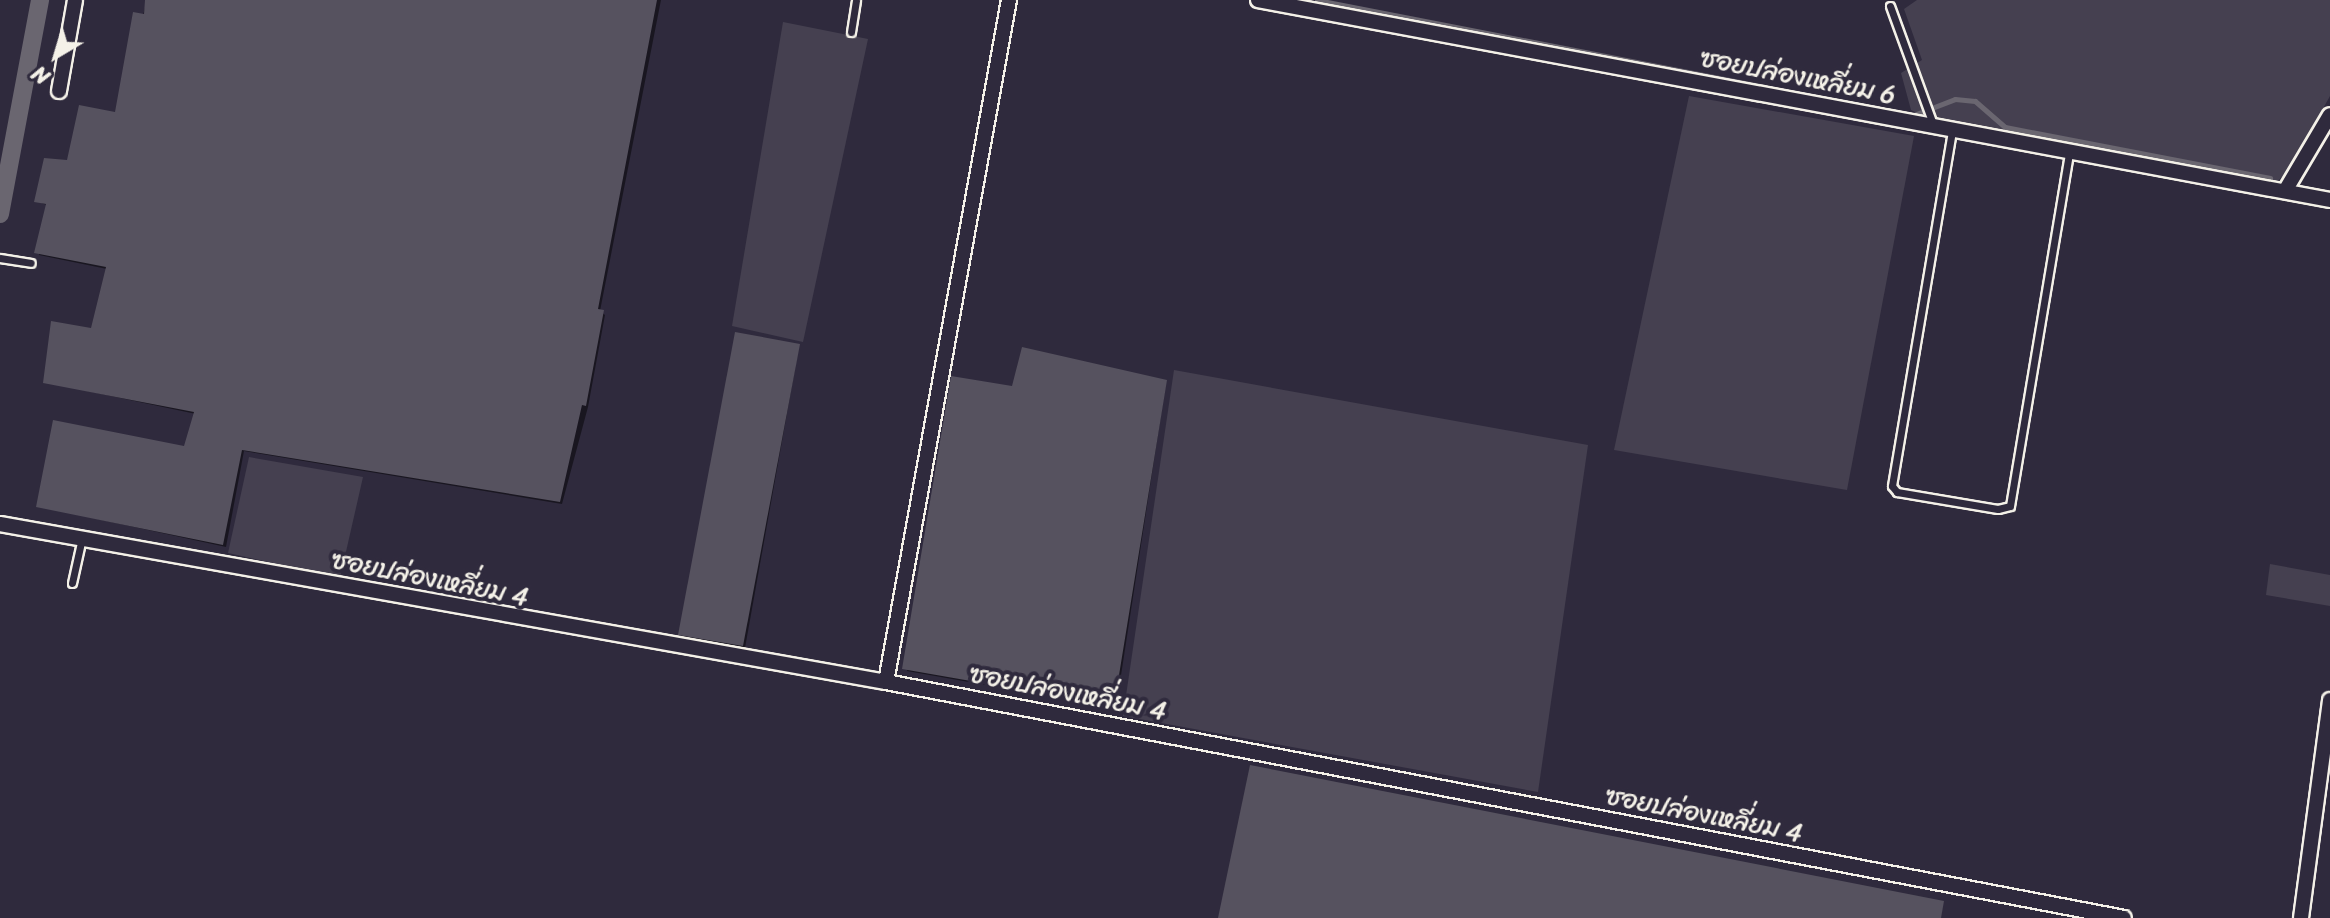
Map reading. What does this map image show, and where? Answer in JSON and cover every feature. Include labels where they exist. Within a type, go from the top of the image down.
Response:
[{"type":"street","points":[[59,91],[75,0]]},
{"type":"street","points":[[886,682],[1009,0]]},
{"type":"street","name":"ซอยปล่องเหลี่ยม 6","points":[[1258,0],[2330,200]]},
{"type":"street","points":[[2285,191],[2330,115]]},
{"type":"street","name":"ซอยปล่องเหลี่ยม 4","points":[[0,524],[572,630],[886,682],[2124,918]]},
{"type":"street","points":[[2301,918],[2330,700]]},
{"type":"lane","points":[[851,32],[856,0]]},
{"type":"lane","points":[[1890,6],[1934,127]]},
{"type":"lane","points":[[1952,131],[1892,486],[1897,492],[1998,509],[2010,506],[2069,152]]},
{"type":"lane","points":[[0,258],[31,263]]},
{"type":"lane","points":[[72,583],[83,538]]},
{"type":"shaded area","points":[[1917,0],[2330,0],[2330,96],[2290,168],[2277,182],[2262,183],[1937,123],[1911,110],[1901,73],[1922,60],[1904,9]]},
{"type":"shaded area","points":[[783,22],[868,39],[803,342],[732,326]]},
{"type":"shaded area","points":[[1689,96],[1914,136],[1847,490],[1614,450]]},
{"type":"shaded area","points":[[1174,370],[1588,445],[1538,792],[1123,716]]},
{"type":"shaded area","points":[[249,457],[363,477],[340,578],[228,553]]},
{"type":"shaded area","points":[[2270,564],[2330,575],[2330,606],[2266,595]]},
{"type":"building","points":[[145,0],[657,0],[598,309],[604,310],[586,406],[582,405],[560,502],[242,450],[223,545],[36,507],[53,420],[184,446],[194,412],[43,383],[51,321],[91,328],[106,267],[34,253],[46,204],[34,202],[44,158],[67,160],[79,105],[115,112],[133,12],[144,14]]},
{"type":"building","points":[[735,332],[800,344],[743,646],[678,635]]},
{"type":"building","points":[[1022,347],[1167,380],[1114,706],[902,669],[951,376],[1012,386]]},
{"type":"building","points":[[1250,765],[1944,901],[1941,918],[1218,918]]},
{"type":"waterway","points":[[0,214],[40,0]]},
{"type":"waterway","points":[[1317,0],[1764,87]]},
{"type":"waterway","points":[[1911,116],[1955,99],[1975,101],[2005,127],[2270,178]]}]
